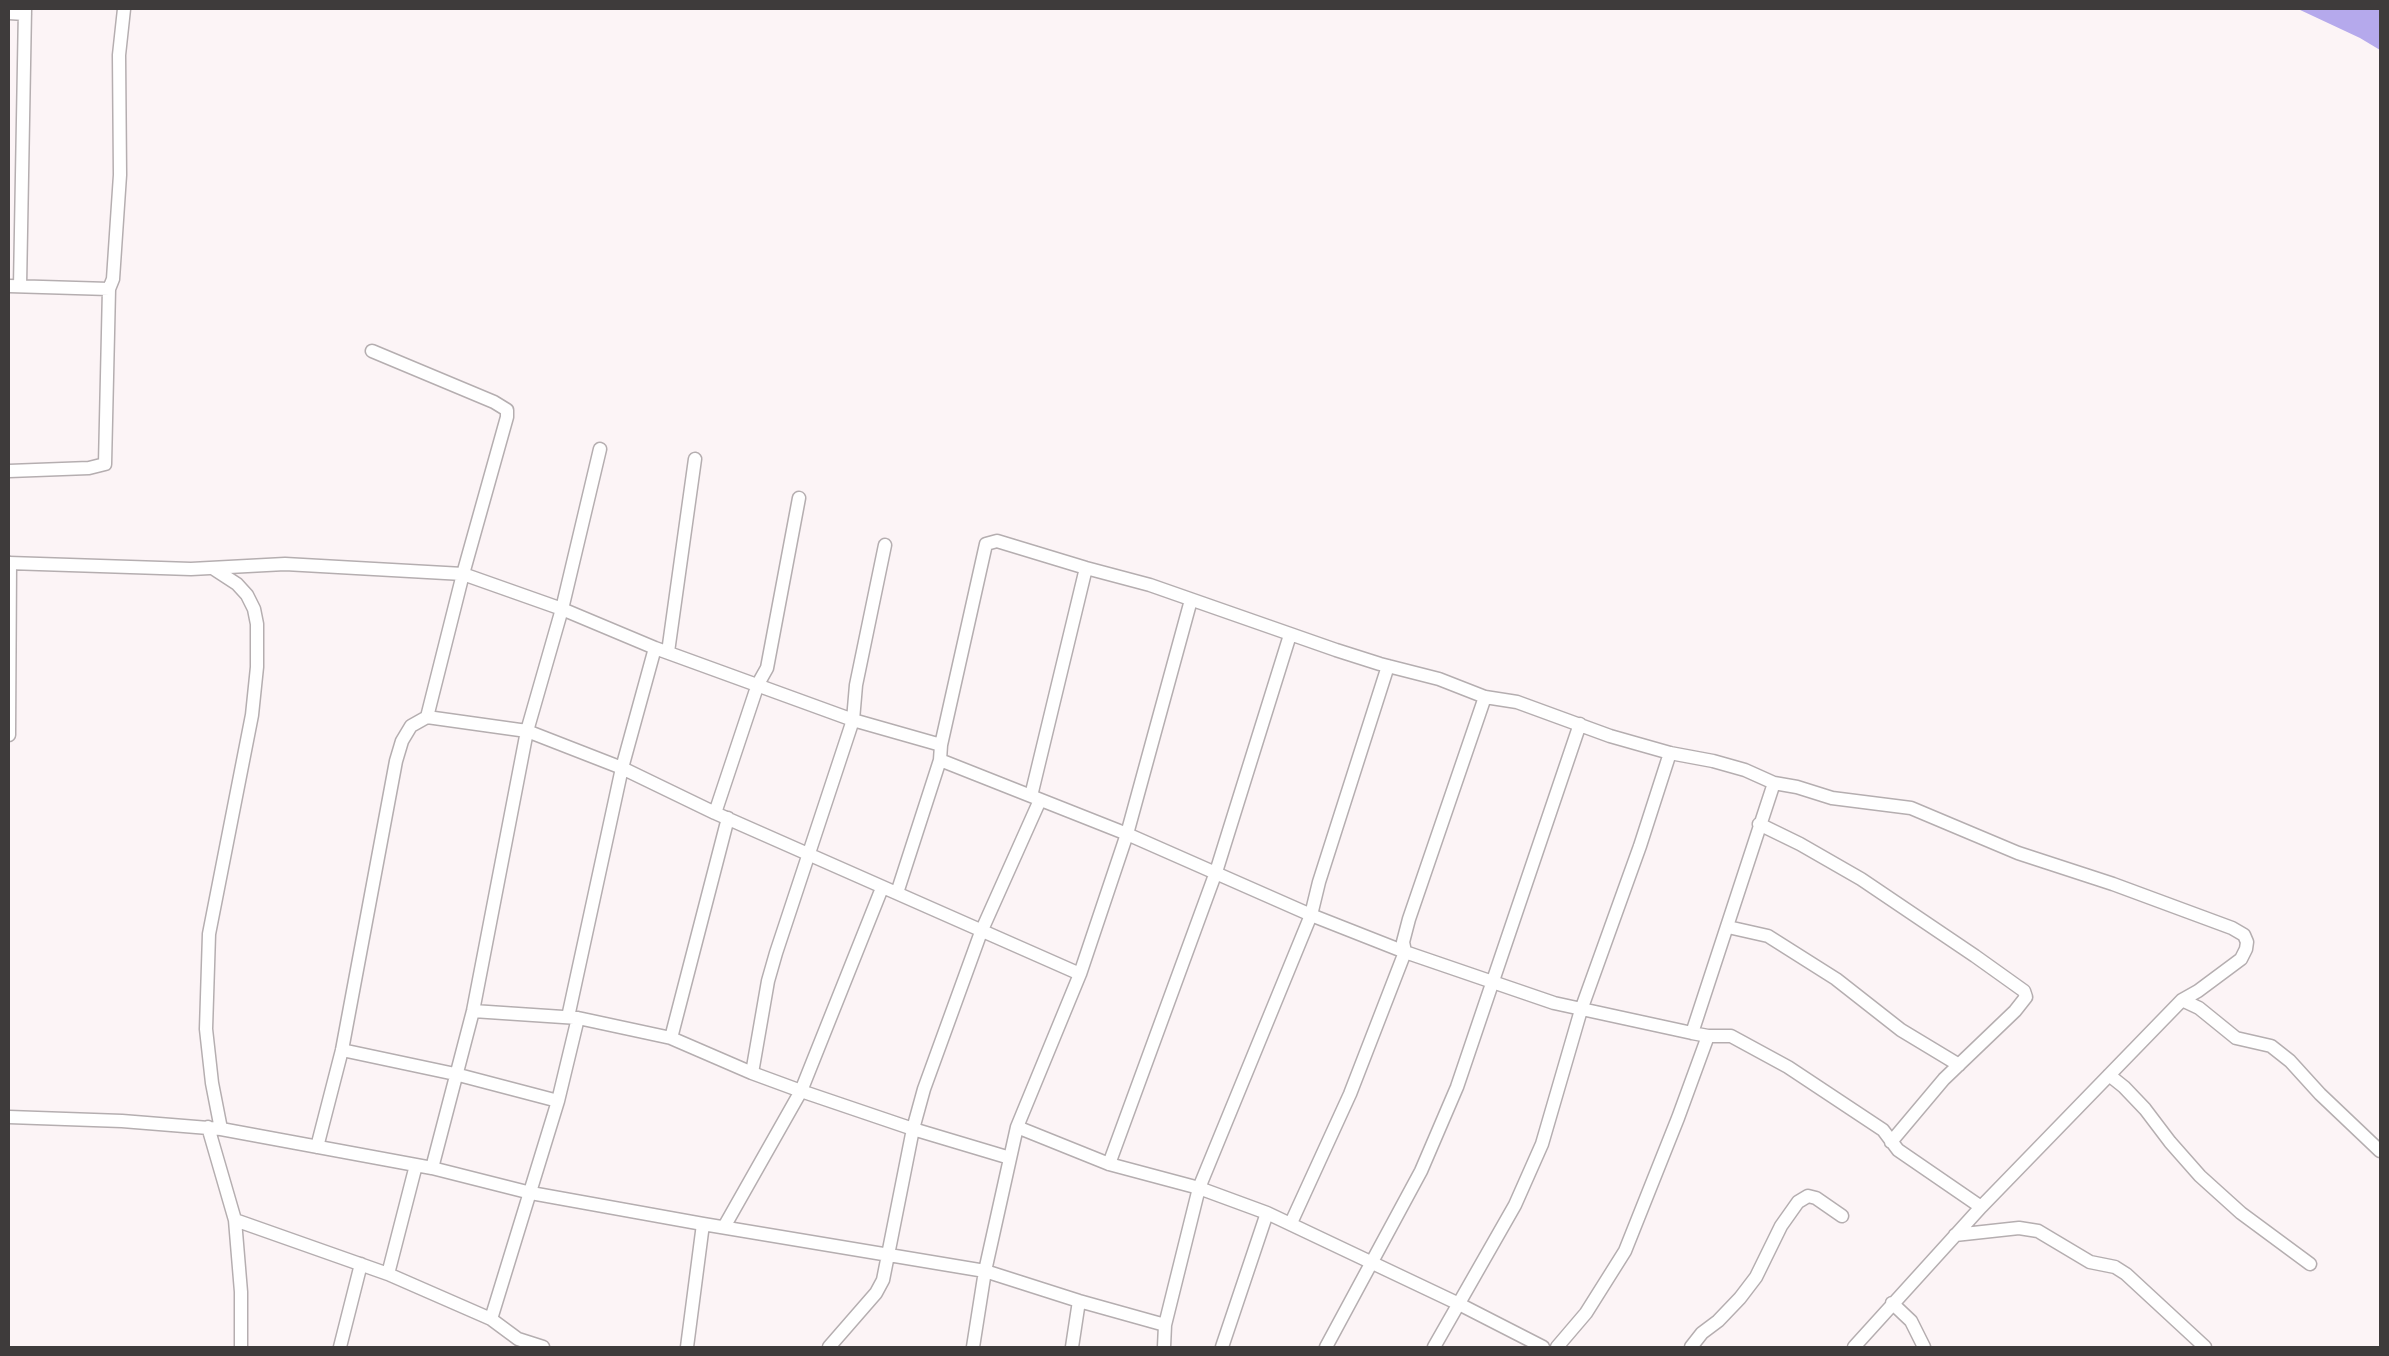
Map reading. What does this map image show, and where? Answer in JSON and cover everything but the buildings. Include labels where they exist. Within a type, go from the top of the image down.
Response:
[{"type":"street","points":[[9,471],[89,468],[105,464],[109,289],[114,275],[120,174],[119,55],[124,9]]},
{"type":"street","points":[[9,13],[25,11],[14,286],[109,289]]},
{"type":"street","points":[[372,351],[494,402],[507,410],[508,417],[463,574],[427,717]]},
{"type":"street","points":[[432,1168],[473,1011],[527,731],[562,609],[600,449]]},
{"type":"street","points":[[668,652],[695,459]]},
{"type":"street","points":[[715,813],[758,684],[767,668],[799,498]]},
{"type":"street","points":[[897,893],[940,760],[941,744],[986,544],[997,541],[1150,585],[1290,635],[1388,666],[1440,679],[1484,697],[1517,702],[1610,736],[1670,754],[1721,763],[1767,778],[1774,783],[1797,787],[1832,798],[1911,808],[2018,853],[2113,884],[2232,928],[2244,935],[2247,942],[2241,959],[2205,987],[2182,1000],[1981,1207],[1854,1347]]},
{"type":"street","points":[[752,1073],[768,981],[853,720],[856,684],[886,545]]},
{"type":"street","points":[[9,735],[9,563],[109,568],[214,569],[285,564],[463,574],[562,609],[655,648],[853,720],[941,744]]},
{"type":"street","points":[[829,1347],[876,1293],[883,1280],[913,1129],[924,1089],[981,932],[1035,798],[1086,568]]},
{"type":"street","points":[[214,569],[237,584],[247,595],[254,609],[257,624],[257,667],[252,715],[209,934],[206,1029],[215,1128],[235,1220],[241,1292],[241,1347]]},
{"type":"street","points":[[973,1347],[985,1271],[1017,1127],[1080,974],[1128,834],[1192,600]]},
{"type":"street","points":[[1109,1164],[1216,872],[1290,635]]},
{"type":"street","points":[[491,1319],[558,1101],[622,768],[655,648]]},
{"type":"street","points":[[1164,1347],[1165,1325],[1199,1188],[1312,915],[1319,882],[1388,666]]},
{"type":"street","points":[[1291,1224],[1350,1094],[1405,952],[1403,942],[1409,919],[1484,697]]},
{"type":"street","points":[[317,1147],[342,1050],[396,761],[402,742],[411,726],[427,717],[527,731],[622,768],[715,813],[981,932],[1080,974]]},
{"type":"street","points":[[1326,1347],[1421,1171],[1457,1087],[1580,724]]},
{"type":"street","points":[[1434,1347],[1516,1205],[1542,1144],[1581,1010],[1640,846],[1670,754]]},
{"type":"street","points":[[940,760],[1128,834],[1312,915],[1405,952],[1554,1003],[1581,1010],[1708,1036],[1731,1036],[1788,1067],[1883,1130],[1898,1150],[1981,1207]]},
{"type":"street","points":[[1692,1033],[1774,783]]},
{"type":"street","points":[[671,1038],[728,818]]},
{"type":"street","points":[[1759,824],[1800,844],[1861,879],[2024,991],[2026,997],[2024,1001],[1944,1079],[1891,1142]]},
{"type":"street","points":[[724,1227],[801,1091],[882,888]]},
{"type":"street","points":[[1728,927],[1768,936],[1836,979],[1901,1030],[1959,1065]]},
{"type":"street","points":[[2182,1000],[2199,1008],[2236,1038],[2271,1046],[2290,1061],[2320,1094],[2380,1151]]},
{"type":"street","points":[[473,1011],[573,1018],[671,1038],[752,1073],[801,1091],[913,1129],[1010,1158]]},
{"type":"street","points":[[1557,1347],[1586,1313],[1625,1251],[1678,1118],[1708,1036]]},
{"type":"street","points":[[342,1050],[455,1074],[558,1101]]},
{"type":"street","points":[[2109,1075],[2124,1087],[2145,1109],[2170,1142],[2200,1176],[2241,1212],[2273,1234],[2310,1264]]},
{"type":"street","points":[[9,1117],[93,1119],[215,1128],[432,1168],[531,1192],[703,1224],[985,1271],[1079,1301],[1165,1325]]},
{"type":"street","points":[[1017,1127],[1109,1164],[1199,1188],[1267,1213],[1459,1304],[1543,1347]]},
{"type":"street","points":[[388,1274],[416,1165]]},
{"type":"street","points":[[1691,1347],[1702,1333],[1718,1321],[1746,1291],[1756,1277],[1781,1226],[1798,1202],[1808,1196],[1816,1198],[1842,1216]]},
{"type":"street","points":[[1222,1347],[1267,1213]]},
{"type":"street","points":[[235,1220],[388,1274],[491,1319],[516,1343],[543,1347]]},
{"type":"street","points":[[687,1347],[703,1224]]},
{"type":"street","points":[[1955,1235],[2019,1228],[2038,1231],[2084,1259],[2115,1268],[2126,1274],[2205,1347]]},
{"type":"street","points":[[340,1347],[361,1264]]},
{"type":"street","points":[[1072,1347],[1079,1301]]},
{"type":"street","points":[[1892,1303],[1911,1321],[1924,1347]]},
{"type":"shaded area","points":[[2298,9],[2380,10],[2380,50],[2360,38]]}]
